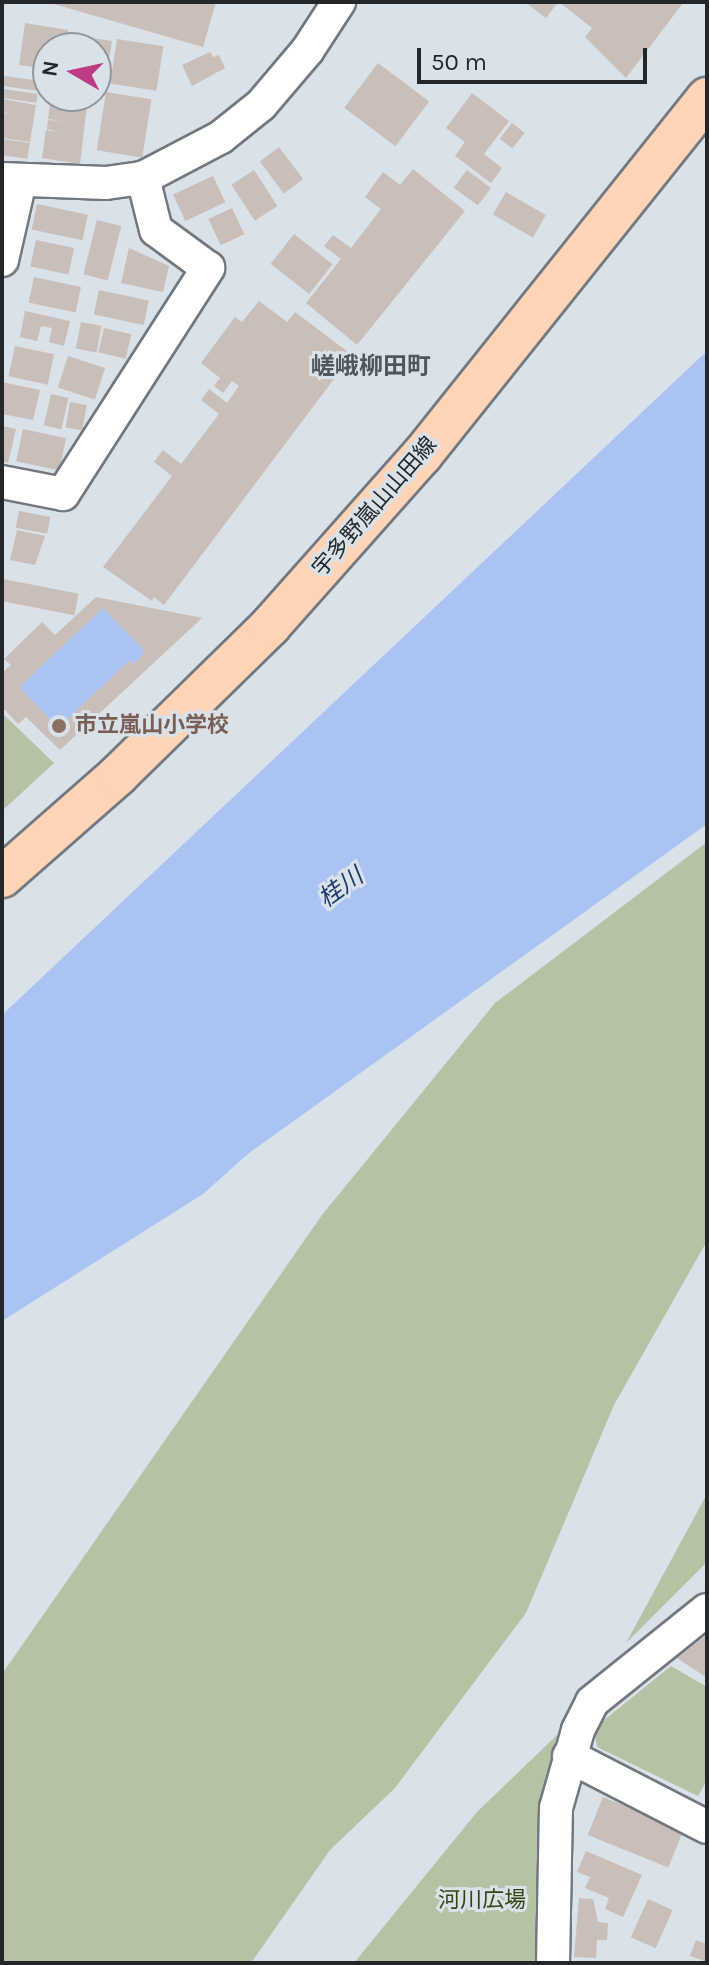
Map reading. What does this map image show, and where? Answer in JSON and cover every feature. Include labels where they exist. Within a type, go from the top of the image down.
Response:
[{"type":"main road","name":"宇多野嵐山山田線","points":[[2,877],[118,775],[270,626],[422,455],[707,98]]},
{"type":"street","points":[[2,260],[11,180],[143,178],[221,137],[261,105],[307,51],[339,2]]},
{"type":"street","points":[[2,482],[63,494],[208,268],[156,230],[143,178]]},
{"type":"street","points":[[553,1963],[556,1808],[569,1756],[592,1702],[707,1610]]},
{"type":"street","points":[[569,1756],[707,1827]]},
{"type":"green space","points":[[2,713],[54,763],[2,811]]},
{"type":"green space","points":[[707,842],[707,1241],[614,1405],[526,1613],[395,1788],[330,1850],[251,1963],[2,1963],[2,1674],[322,1215],[495,1003]]},
{"type":"green space","points":[[707,1494],[707,1562],[626,1643]]},
{"type":"green space","points":[[671,1666],[707,1687],[707,1780],[698,1796],[597,1747],[595,1735],[603,1721]]},
{"type":"green space","name":"河川広場","points":[[557,1735],[547,1790],[540,1963],[354,1963],[477,1812]]},
{"type":"water","name":"桂川","points":[[707,351],[707,824],[249,1153],[203,1194],[2,1321],[2,1015]]},
{"type":"water","points":[[103,608],[143,648],[143,655],[133,664],[129,661],[58,728],[19,687]]},
{"type":"building","points":[[47,2],[216,2],[203,47]]},
{"type":"building","points":[[525,2],[558,2],[546,18]]},
{"type":"building","points":[[559,2],[683,3],[626,78],[585,37],[592,28]]},
{"type":"building","points":[[25,23],[68,30],[32,32],[32,67],[19,65]]},
{"type":"building","points":[[117,39],[163,46],[156,91],[112,84]]},
{"type":"building","points":[[210,52],[213,57],[219,55],[225,68],[192,86],[182,65]]},
{"type":"building","points":[[378,63],[429,102],[395,146],[344,108]]},
{"type":"building","points":[[4,76],[32,80],[32,90],[3,86]]},
{"type":"building","points":[[3,89],[32,93],[32,102],[2,98]]},
{"type":"building","points":[[112,93],[151,99],[142,157],[97,150],[103,112],[112,112]]},
{"type":"building","points":[[472,93],[509,121],[484,154],[502,168],[491,183],[455,156],[465,142],[446,128]]},
{"type":"building","points":[[2,99],[32,104],[32,112],[35,112],[30,142],[2,138],[2,113],[13,114],[2,112]]},
{"type":"building","points":[[49,112],[86,112],[80,164],[42,158],[46,130],[60,132],[47,129],[48,120],[62,121],[48,119]]},
{"type":"building","points":[[512,123],[525,133],[512,149],[500,139]]},
{"type":"building","points":[[2,139],[30,143],[28,159],[2,155]]},
{"type":"building","points":[[279,147],[303,179],[284,193],[260,161]]},
{"type":"building","points":[[413,169],[465,211],[357,345],[306,303],[341,259],[324,246],[333,235],[351,248],[381,209],[365,197],[383,172],[400,185]]},
{"type":"building","points":[[254,170],[277,206],[255,221],[231,185]]},
{"type":"building","points":[[467,170],[491,188],[478,206],[454,188]]},
{"type":"building","points":[[213,176],[225,202],[185,221],[173,195]]},
{"type":"building","points":[[506,192],[546,215],[533,238],[493,215]]},
{"type":"building","points":[[37,204],[88,215],[82,240],[32,229]]},
{"type":"building","points":[[232,208],[244,234],[221,245],[208,219]]},
{"type":"building","points":[[97,220],[121,226],[108,280],[83,274]]},
{"type":"building","points":[[294,234],[333,264],[309,294],[271,264]]},
{"type":"building","points":[[36,240],[74,248],[69,275],[30,266]]},
{"type":"building","points":[[129,248],[169,266],[163,292],[121,283]]},
{"type":"building","points":[[34,277],[81,287],[76,312],[29,302]]},
{"type":"building","points":[[99,290],[149,301],[144,325],[94,314]]},
{"type":"building","points":[[259,301],[287,322],[295,312],[352,355],[164,605],[154,597],[152,601],[103,567],[172,476],[154,462],[163,450],[181,464],[219,414],[201,400],[209,389],[227,403],[239,386],[232,381],[223,393],[214,386],[220,378],[201,363],[235,317],[242,322]]},
{"type":"building","points":[[25,311],[70,321],[64,346],[49,342],[52,328],[41,326],[37,341],[20,337]]},
{"type":"building","points":[[81,322],[102,326],[96,353],[76,349]]},
{"type":"building","points":[[104,328],[131,334],[126,359],[98,352]]},
{"type":"building","points":[[15,346],[54,354],[48,385],[9,376]]},
{"type":"building","points":[[68,356],[105,368],[95,399],[58,387]]},
{"type":"building","points":[[2,382],[40,390],[33,420],[2,414]]},
{"type":"building","points":[[51,394],[69,398],[61,429],[44,425]]},
{"type":"building","points":[[70,402],[87,405],[82,431],[65,428]]},
{"type":"building","points":[[2,426],[16,429],[8,463],[2,461]]},
{"type":"building","points":[[23,429],[66,438],[59,470],[16,461]]},
{"type":"building","points":[[19,511],[50,517],[47,534],[16,528]]},
{"type":"building","points":[[17,530],[45,536],[35,565],[10,560]]},
{"type":"building","points":[[3,579],[79,594],[74,615],[2,601]]},
{"type":"building","points":[[96,597],[202,618],[60,750],[26,717],[18,724],[2,707],[2,673],[11,665],[4,659],[42,622],[55,635]],"holes":[[[103,608],[143,648],[143,655],[133,664],[129,661],[58,728],[19,687]]]},
{"type":"building","points":[[707,1635],[707,1672],[704,1676],[677,1658]]},
{"type":"building","points":[[603,1797],[684,1830],[668,1868],[588,1835]]},
{"type":"building","points":[[586,1851],[642,1875],[623,1917],[605,1909],[609,1898],[585,1888],[590,1877],[577,1872]]},
{"type":"building","points":[[579,1898],[593,1899],[598,1922],[608,1923],[607,1940],[597,1940],[596,1958],[574,1957]]},
{"type":"building","points":[[648,1899],[673,1910],[656,1948],[631,1937]]},
{"type":"building","points":[[696,1940],[707,1944],[707,1962],[690,1956]]},
{"type":"place","name":"市立嵐山小学校","points":[[59,726]]},
{"type":"district","name":"嵯峨柳田町","points":[[371,367]]}]
